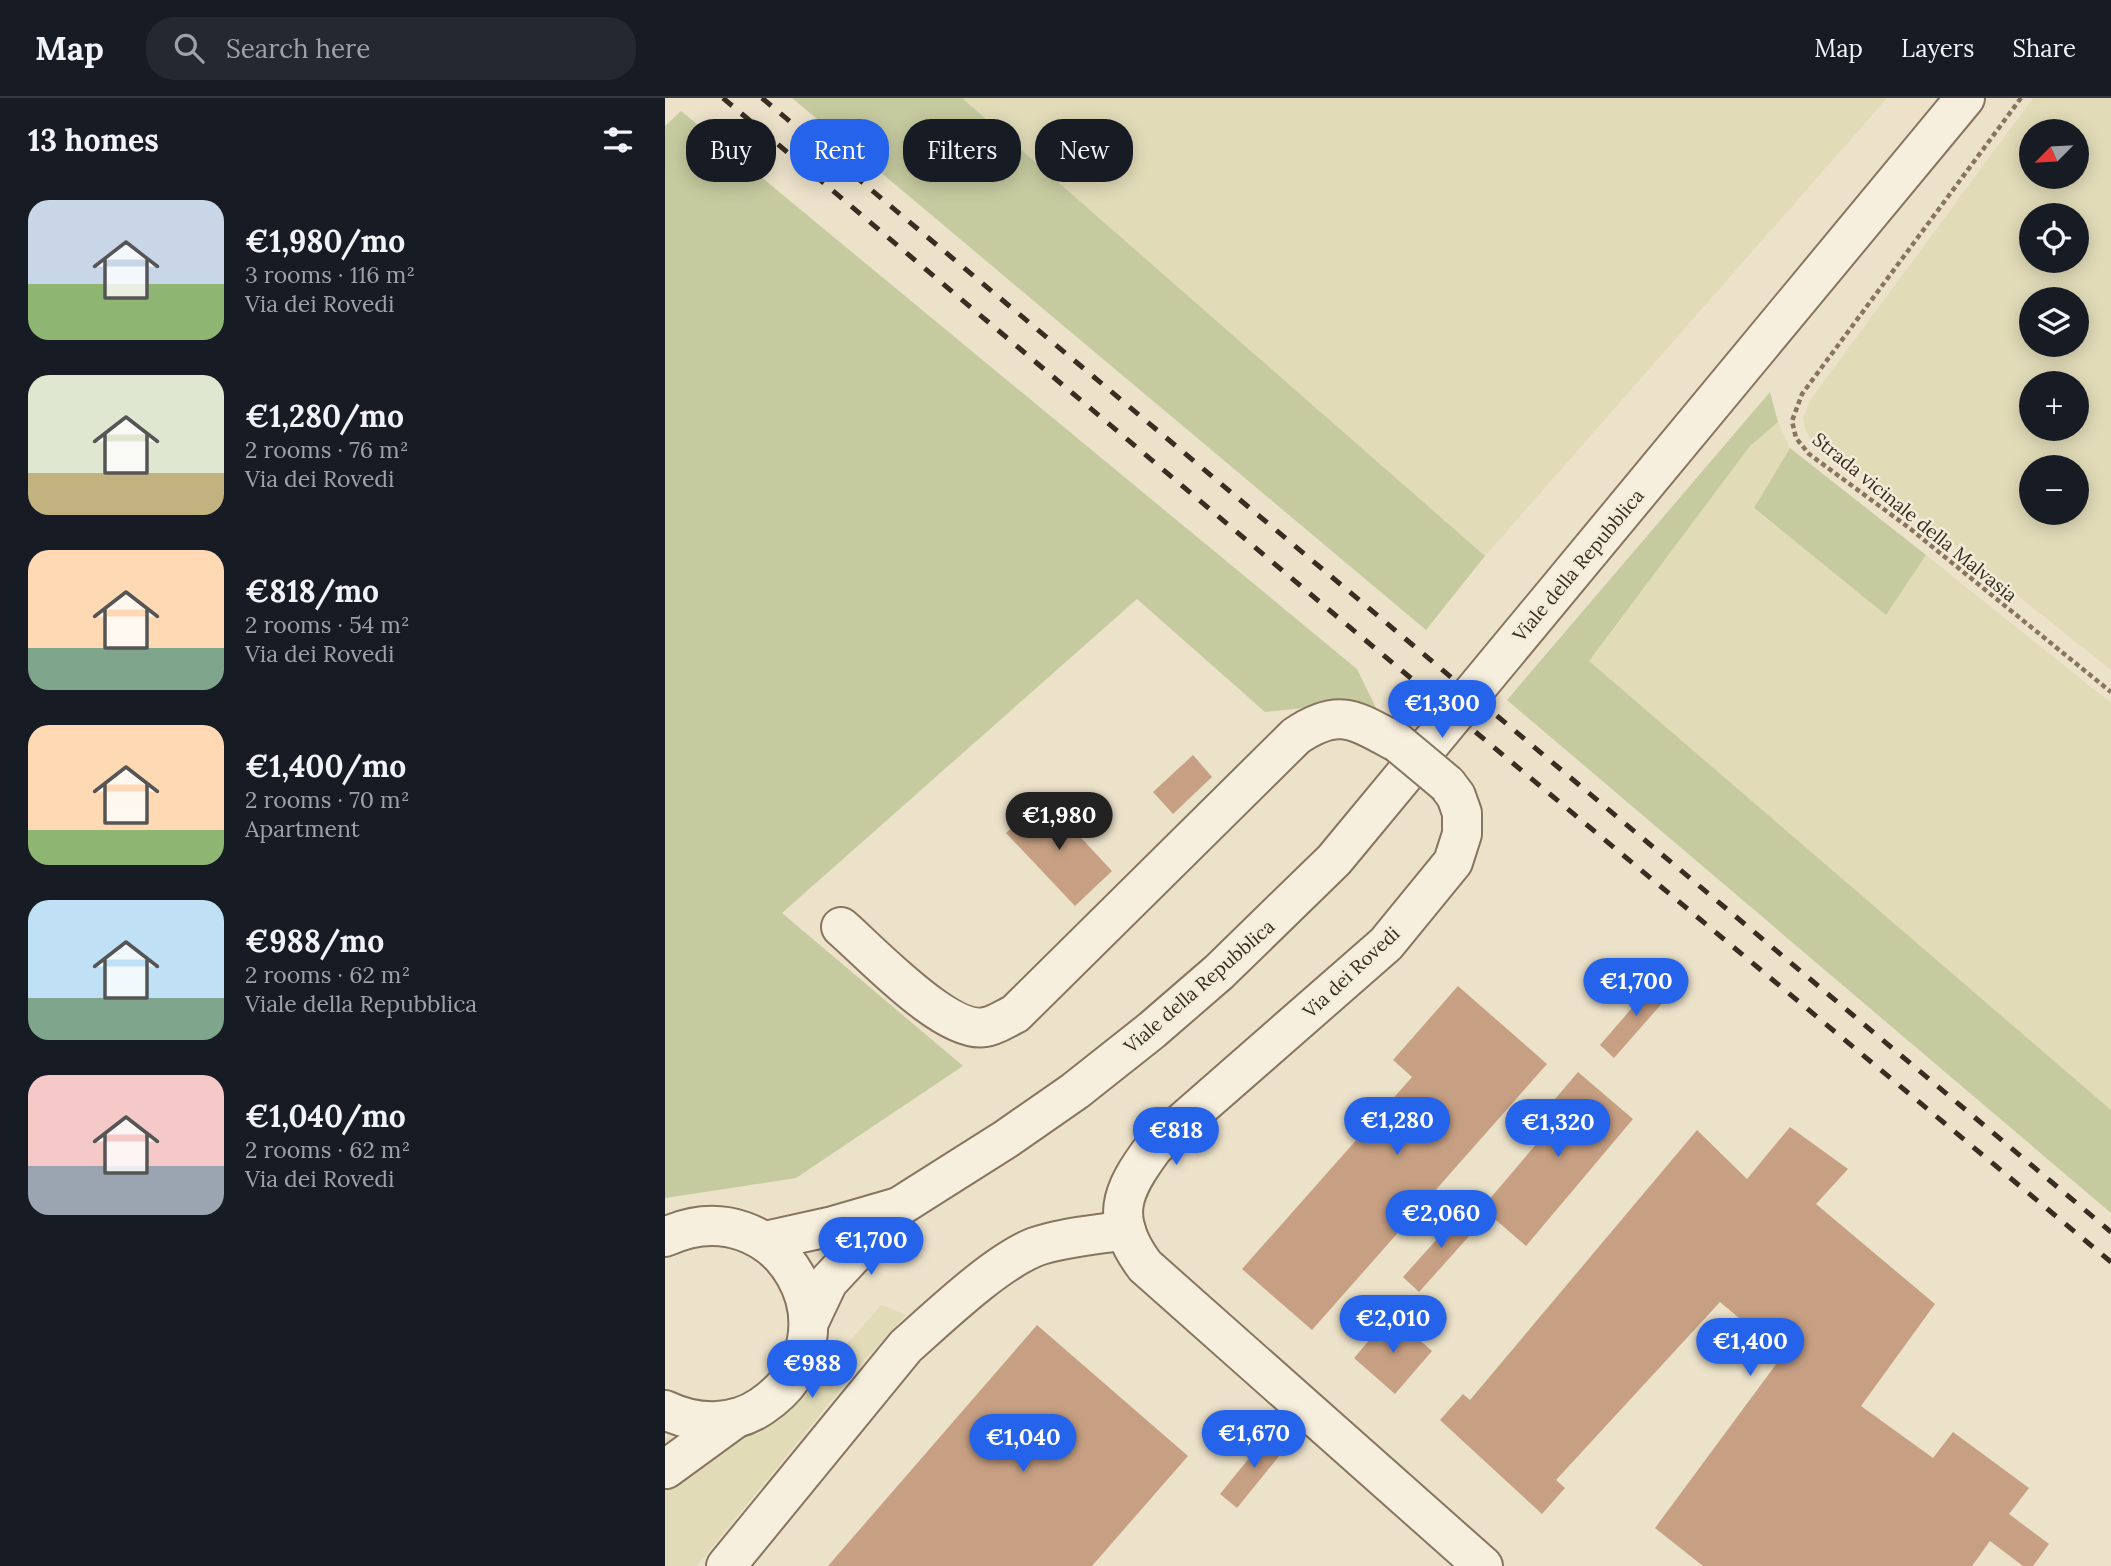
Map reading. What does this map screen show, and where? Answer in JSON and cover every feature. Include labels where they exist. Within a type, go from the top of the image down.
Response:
[{"type":"street","name":"Viale della Repubblica","points":[[809,1322],[828,1282],[897,1208],[1018,1131],[1075,1091],[1142,1038],[1219,972],[1334,860],[1965,98]]},
{"type":"street","name":"Via dei Rovedi","points":[[842,927],[934,1009],[961,1025],[985,1028],[1015,1014],[1286,746],[1314,723],[1338,718],[1361,723],[1398,743],[1447,784],[1456,796],[1462,813],[1462,834],[1453,862],[1386,944],[1154,1147],[1135,1172],[1125,1193],[1121,1211],[1130,1246],[1145,1266],[1483,1566]]},
{"type":"street","name":"Viale della Repubblica","points":[[765,1241],[897,1208]]},
{"type":"street","points":[[665,1237],[684,1228],[717,1225],[748,1232],[765,1241],[796,1275],[807,1305],[809,1322],[808,1338],[798,1369],[779,1395],[752,1413],[720,1422],[688,1419],[671,1413],[665,1471]]},
{"type":"street","points":[[726,1566],[906,1346],[932,1323],[1010,1261],[1035,1247],[1126,1230]]},
{"type":"street","points":[[665,1471],[736,1418]]},
{"type":"path","name":"Strada vicinale della Malvasia","points":[[2021,98],[1802,394],[1792,421],[1796,438],[1809,454],[1908,527],[2111,692]]},
{"type":"shaded area","points":[[962,98],[1887,98],[1485,556],[1058,182],[1133,182],[1133,119],[1035,119],[1035,162],[1021,150],[1021,119],[986,119]]},
{"type":"shaded area","points":[[2033,98],[2111,98],[2111,670],[1879,485],[1819,450],[1806,432],[1803,418],[1811,399]]},
{"type":"shaded area","points":[[1778,422],[1790,448],[1754,509],[1886,614],[1926,555],[2111,703],[2111,1110],[1588,661],[1750,446]]},
{"type":"shaded area","points":[[881,1305],[906,1315],[865,1359],[697,1566],[665,1566],[665,1438],[759,1434]]},
{"type":"green space","points":[[792,98],[962,98],[986,119],[903,119],[903,182],[1021,182],[1021,150],[1035,162],[1035,182],[1058,182],[1485,556],[1426,630],[889,179],[889,119],[817,119]]},
{"type":"green space","points":[[681,111],[691,119],[686,119],[686,182],[767,182],[1357,669],[1377,710],[1322,706],[1265,712],[1137,599],[782,913],[963,1066],[796,1178],[665,1198],[665,126]]},
{"type":"green space","points":[[1770,392],[1778,422],[1750,446],[1589,661],[2111,1110],[2111,1213],[1507,700]]},
{"type":"green space","points":[[1790,448],[1926,555],[1886,615],[1754,508]]},
{"type":"building","points":[[1193,755],[1212,777],[1173,814],[1153,792]]},
{"type":"building","points":[[1044,798],[1112,871],[1075,906],[1006,833]]},
{"type":"building","points":[[1657,979],[1672,992],[1614,1058],[1600,1045]]},
{"type":"building","points":[[1458,986],[1547,1064],[1312,1330],[1242,1269],[1412,1077],[1393,1060]]},
{"type":"building","points":[[1578,1072],[1633,1119],[1526,1246],[1482,1208],[1555,1122],[1544,1112]]},
{"type":"building","points":[[1790,1127],[1848,1169],[1816,1204],[1935,1304],[1861,1406],[1933,1458],[1953,1432],[2029,1488],[2009,1514],[2049,1544],[2033,1566],[2023,1566],[1990,1541],[1972,1566],[1703,1566],[1655,1528],[1783,1355],[1720,1302],[1556,1480],[1565,1488],[1542,1514],[1440,1420],[1463,1394],[1470,1400],[1697,1130],[1747,1179]]},
{"type":"building","points":[[1464,1209],[1480,1224],[1419,1292],[1403,1277]]},
{"type":"building","points":[[1391,1315],[1432,1351],[1395,1394],[1354,1358]]},
{"type":"building","points":[[1037,1325],[1188,1456],[1092,1566],[828,1566]]},
{"type":"building","points":[[1271,1431],[1288,1445],[1237,1508],[1220,1494]]},
{"type":"railway","points":[[723,98],[1334,614],[2111,1262]]},
{"type":"railway","points":[[762,98],[2111,1232]]}]
